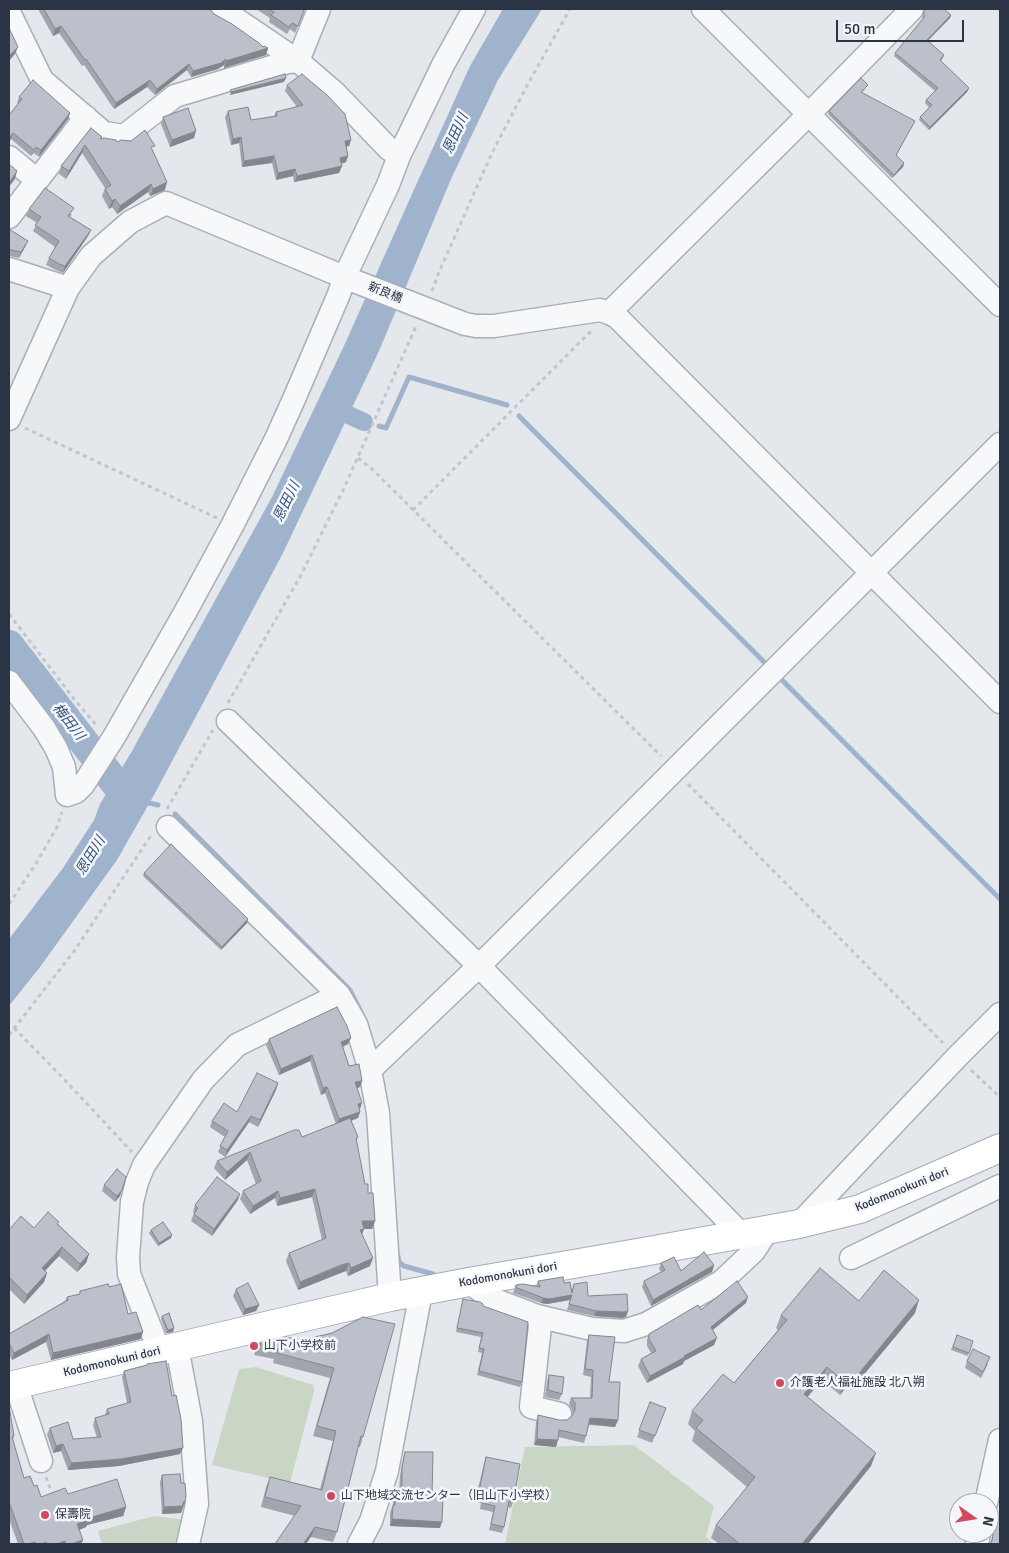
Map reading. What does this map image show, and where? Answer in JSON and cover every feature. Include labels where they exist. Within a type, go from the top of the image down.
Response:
[{"type":"main road","name":"Kodomonokuni dori","points":[[12,1385],[390,1297],[799,1224],[860,1208],[1000,1148]]},
{"type":"street","points":[[218,9],[298,61],[334,92],[389,149],[399,156]]},
{"type":"street","points":[[298,61],[319,9]]},
{"type":"street","points":[[9,682],[44,728],[56,748],[75,790],[111,741],[182,618],[232,526],[294,399],[399,156],[443,65],[474,9]]},
{"type":"street","points":[[703,9],[1000,305]]},
{"type":"street","points":[[912,9],[609,312],[617,317],[1000,702]]},
{"type":"street","points":[[9,12],[42,80],[104,133],[124,136],[175,96],[288,62],[298,61]]},
{"type":"street","points":[[9,217],[86,117]]},
{"type":"street","points":[[9,157],[37,180]]},
{"type":"street","name":"新良橋","points":[[68,288],[91,256],[130,222],[166,203],[347,277],[421,313],[476,326],[494,326],[600,310],[609,312]]},
{"type":"street","points":[[9,269],[68,288],[13,422]]},
{"type":"street","points":[[370,1070],[478,966],[1000,444]]},
{"type":"street","points":[[223,719],[478,966],[741,1234]]},
{"type":"street","points":[[163,822],[339,995],[356,1024],[370,1070],[378,1113],[390,1297]]},
{"type":"street","points":[[188,1544],[197,1504],[191,1421],[168,1348],[129,1274],[128,1257],[132,1202],[137,1182],[144,1165],[203,1080],[237,1045],[339,995]]},
{"type":"street","points":[[799,1224],[950,1064],[1000,1014]]},
{"type":"street","points":[[851,1258],[1000,1186]]},
{"type":"street","points":[[469,1282],[490,1298],[541,1317],[592,1329],[624,1331],[646,1324],[720,1282],[754,1251],[768,1229]]},
{"type":"street","points":[[359,1544],[371,1521],[387,1471],[421,1292]]},
{"type":"street","points":[[541,1317],[531,1408],[560,1414]]},
{"type":"street","points":[[12,1385],[41,1461]]},
{"type":"street","points":[[993,1493],[1000,1440]]},
{"type":"path","points":[[9,1034],[75,950],[163,822],[223,719],[301,575],[358,458],[492,153],[570,9]]},
{"type":"path","points":[[413,510],[609,312]]},
{"type":"path","points":[[13,422],[232,526]]},
{"type":"path","points":[[358,458],[364,462]]},
{"type":"path","points":[[9,614],[94,724],[111,741]]},
{"type":"path","points":[[9,904],[37,862],[75,790]]},
{"type":"path","points":[[14,1028],[144,1165]]},
{"type":"green space","points":[[256,1367],[313,1385],[314,1391],[290,1483],[212,1465],[239,1369]]},
{"type":"green space","points":[[634,1445],[714,1506],[706,1537],[714,1544],[505,1544],[525,1447]]},
{"type":"green space","points":[[154,1516],[192,1521],[187,1544],[102,1544],[98,1531]]},
{"type":"water","name":"恩田川","points":[[503,9],[542,9],[498,80],[451,179],[379,351],[282,555],[154,795],[117,860],[40,967],[9,1006],[9,939],[63,868],[94,820],[100,804],[132,751],[272,497],[343,348],[470,66]]},
{"type":"building","points":[[44,9],[210,9],[214,14],[232,24],[263,47],[268,48],[226,61],[226,59],[221,63],[193,71],[189,64],[157,89],[150,80],[116,103],[61,26],[55,29]]},
{"type":"building","points":[[269,9],[304,10],[298,26],[292,23],[289,27],[271,15],[274,12]]},
{"type":"building","points":[[926,9],[944,9],[951,15],[927,40],[944,55],[940,60],[969,88],[930,127],[920,117],[932,105],[926,100],[938,88],[895,53],[925,16],[923,14]]},
{"type":"building","points":[[9,28],[18,47],[9,56]]},
{"type":"building","points":[[285,74],[286,78],[231,92],[230,90]]},
{"type":"building","points":[[302,74],[327,95],[345,114],[351,140],[345,141],[348,156],[340,158],[342,166],[297,176],[295,169],[278,173],[274,156],[244,161],[241,137],[233,139],[228,111],[248,107],[251,120],[277,116],[276,112],[303,105],[287,85]]},
{"type":"building","points":[[861,78],[868,85],[861,92],[915,121],[896,155],[904,163],[894,175],[829,111]]},
{"type":"building","points":[[33,80],[70,113],[41,150],[36,147],[34,150],[13,133],[9,136],[9,115],[22,99],[19,97]]},
{"type":"building","points":[[188,108],[196,131],[172,140],[163,117]]},
{"type":"building","points":[[91,128],[102,137],[100,139],[116,140],[118,142],[121,140],[131,141],[145,130],[155,146],[151,147],[167,182],[153,189],[151,184],[120,206],[115,199],[112,201],[105,189],[111,185],[85,145],[69,171],[61,166]]},
{"type":"building","points":[[9,164],[17,171],[9,183]]},
{"type":"building","points":[[45,188],[74,208],[68,216],[91,230],[65,266],[49,258],[59,241],[35,225],[41,217],[29,209]]},
{"type":"building","points":[[9,229],[28,241],[21,252],[9,248]]},
{"type":"building","points":[[171,844],[248,919],[222,947],[144,873]]},
{"type":"building","points":[[337,1007],[351,1038],[341,1042],[349,1066],[359,1064],[362,1081],[355,1082],[362,1103],[358,1104],[360,1112],[339,1119],[327,1087],[323,1088],[312,1055],[281,1069],[269,1039]]},
{"type":"building","points":[[257,1073],[278,1083],[260,1120],[251,1116],[227,1150],[220,1146],[228,1131],[212,1121],[224,1103],[237,1112]]},
{"type":"building","points":[[350,1118],[358,1137],[356,1138],[365,1184],[368,1184],[368,1193],[373,1193],[375,1221],[362,1221],[364,1229],[360,1230],[373,1258],[351,1268],[349,1263],[341,1265],[300,1282],[289,1253],[326,1238],[315,1189],[280,1198],[278,1191],[253,1206],[243,1191],[261,1181],[250,1152],[227,1172],[217,1161],[294,1130],[299,1130],[302,1137]]},
{"type":"building","points":[[117,1169],[126,1177],[122,1190],[117,1196],[104,1185]]},
{"type":"building","points":[[217,1177],[240,1194],[214,1229],[194,1214],[198,1208],[195,1205]]},
{"type":"building","points":[[48,1212],[59,1222],[57,1224],[89,1254],[80,1264],[62,1247],[42,1268],[47,1273],[27,1295],[9,1277],[9,1230],[21,1216],[34,1228]]},
{"type":"building","points":[[163,1222],[172,1235],[159,1243],[151,1230]]},
{"type":"building","points":[[704,1252],[714,1265],[653,1300],[644,1281],[665,1270],[661,1263],[674,1257],[681,1271]]},
{"type":"building","points":[[820,1268],[859,1301],[884,1270],[919,1300],[856,1377],[852,1373],[844,1382],[827,1367],[804,1394],[876,1453],[802,1544],[740,1544],[716,1525],[755,1477],[696,1428],[703,1420],[692,1411],[723,1374],[734,1383],[787,1320],[781,1315]]},
{"type":"building","points":[[563,1277],[564,1283],[570,1282],[572,1293],[574,1284],[587,1282],[588,1296],[627,1294],[628,1311],[596,1311],[569,1304],[572,1295],[549,1299],[515,1287],[516,1285],[523,1284],[540,1287],[538,1281]]},
{"type":"building","points":[[737,1281],[748,1297],[711,1327],[717,1338],[650,1376],[641,1359],[656,1351],[649,1339],[649,1334],[698,1305],[701,1310]]},
{"type":"building","points":[[248,1283],[259,1305],[245,1309],[236,1289]]},
{"type":"building","points":[[108,1284],[109,1287],[121,1284],[128,1314],[136,1312],[143,1332],[53,1353],[49,1334],[14,1353],[9,1343],[9,1334],[68,1300],[67,1297],[80,1294],[80,1291]]},
{"type":"building","points":[[463,1299],[480,1302],[483,1306],[528,1322],[522,1382],[479,1371],[484,1349],[479,1348],[483,1333],[457,1328]]},
{"type":"building","points":[[169,1313],[174,1328],[168,1330],[162,1316]]},
{"type":"building","points":[[363,1317],[395,1324],[363,1437],[361,1436],[337,1532],[315,1527],[303,1544],[275,1544],[301,1506],[265,1497],[270,1477],[322,1490],[336,1431],[317,1426],[334,1368],[277,1353],[278,1349],[258,1344],[286,1337],[302,1340],[332,1333]]},
{"type":"building","points":[[589,1335],[615,1337],[609,1382],[620,1382],[618,1420],[590,1418],[586,1436],[559,1430],[558,1440],[537,1439],[538,1415],[567,1420],[575,1410],[575,1403],[571,1398],[592,1398],[593,1370],[585,1369]]},
{"type":"building","points":[[957,1335],[973,1341],[969,1353],[953,1347]]},
{"type":"building","points":[[973,1349],[990,1357],[983,1372],[967,1361]]},
{"type":"building","points":[[166,1361],[172,1396],[176,1395],[181,1419],[183,1448],[121,1459],[71,1463],[63,1444],[56,1446],[50,1428],[68,1422],[73,1439],[101,1437],[95,1418],[109,1414],[107,1409],[131,1402],[124,1371]]},
{"type":"building","points":[[549,1375],[564,1377],[562,1394],[548,1390]]},
{"type":"building","points":[[650,1402],[666,1408],[655,1436],[639,1430]]},
{"type":"building","points":[[10,1412],[14,1436],[12,1437],[24,1478],[30,1476],[34,1486],[37,1485],[41,1497],[65,1488],[68,1494],[117,1479],[126,1507],[89,1518],[77,1524],[83,1540],[71,1544],[66,1544],[65,1541],[57,1544],[47,1544],[46,1542],[36,1544],[35,1542],[24,1544],[9,1502]]},
{"type":"building","points":[[405,1452],[433,1452],[432,1496],[443,1497],[442,1522],[392,1519],[396,1495],[402,1495],[402,1468]]},
{"type":"building","points":[[486,1457],[520,1464],[513,1502],[509,1501],[504,1527],[491,1524],[495,1506],[482,1503],[483,1497],[478,1496]]},
{"type":"building","points":[[180,1474],[181,1483],[185,1483],[185,1502],[183,1502],[183,1506],[164,1507],[162,1475]]},
{"type":"building","points":[[1000,1517],[1000,1544],[990,1544],[999,1543]]},
{"type":"waterway","points":[[379,426],[386,428],[409,377],[507,405]]},
{"type":"waterway","points":[[333,408],[364,422]]},
{"type":"waterway","points":[[519,416],[769,667]]},
{"type":"waterway","name":"梅田川","points":[[9,645],[127,798]]},
{"type":"waterway","points":[[777,675],[1000,899]]},
{"type":"waterway","points":[[144,802],[158,805]]},
{"type":"waterway","points":[[175,814],[350,990],[361,1012]]},
{"type":"waterway","points":[[398,1256],[399,1262],[404,1266],[433,1274]]},
{"type":"place","name":"山下小学校前","points":[[254,1346]]},
{"type":"place","name":"介護老人福祉施設 北八朔","points":[[780,1383]]},
{"type":"place","name":"山下地域交流センター（旧山下小学校）","points":[[331,1496]]},
{"type":"place","name":"保壽院","points":[[45,1515]]}]
